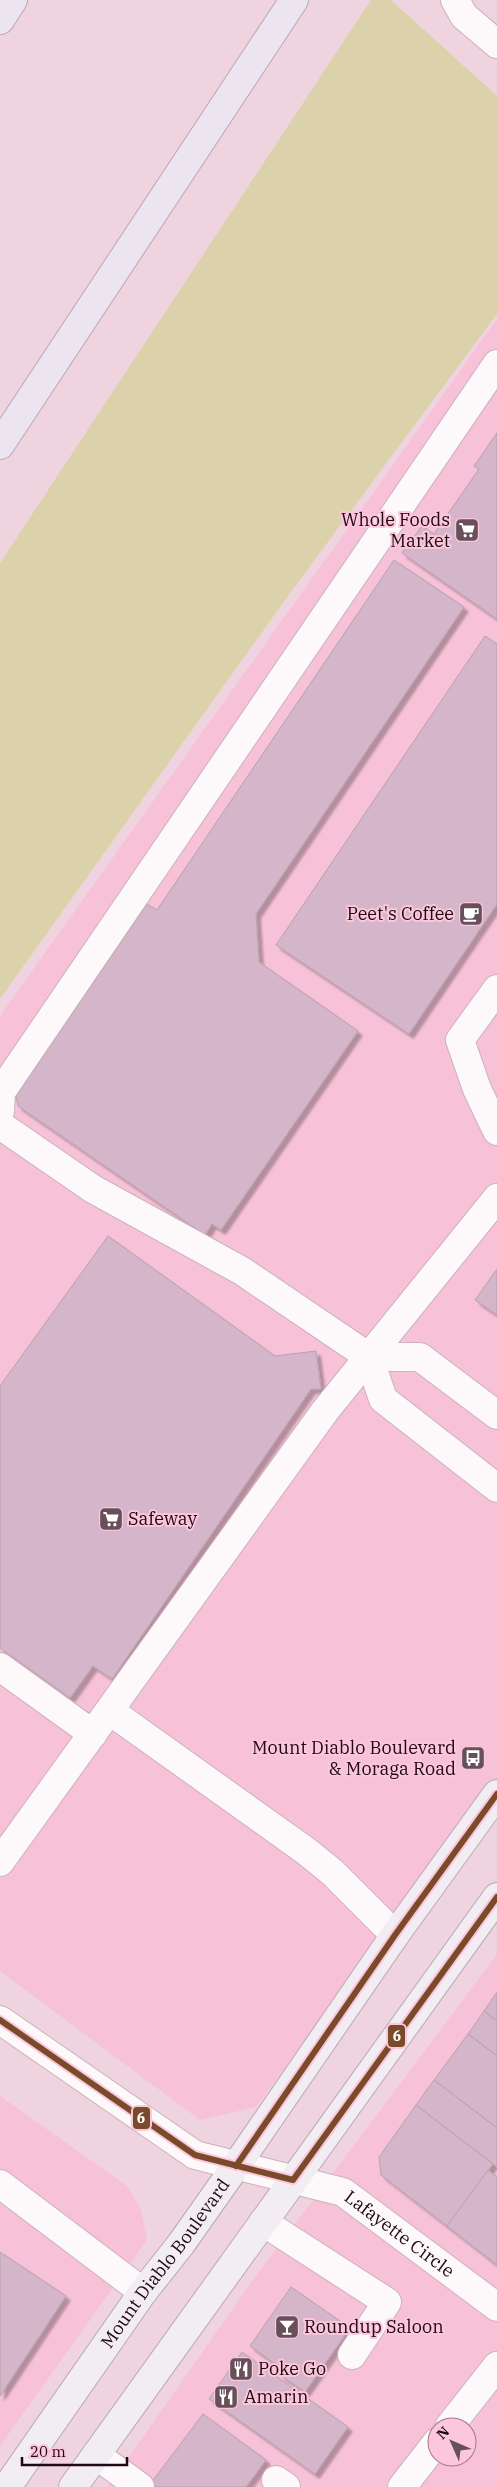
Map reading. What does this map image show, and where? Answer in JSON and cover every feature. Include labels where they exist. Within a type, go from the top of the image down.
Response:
[{"type":"highway","points":[[0,20],[13,0]]},
{"type":"highway","points":[[0,445],[294,0]]},
{"type":"main road","name":"Mount Diablo Boulevard","points":[[7,2487],[143,2292],[181,2244],[236,2166],[395,1935],[497,1794]]},
{"type":"main road","points":[[74,2487],[497,1897]]},
{"type":"street","points":[[455,0],[464,16],[497,44]]},
{"type":"street","points":[[0,1111],[1,1092],[497,364]]},
{"type":"street","points":[[497,989],[460,1040],[477,1089],[497,1131]]},
{"type":"street","points":[[0,1126],[93,1189],[242,1271],[369,1356],[420,1357],[497,1415]]},
{"type":"street","points":[[0,1862],[325,1410],[497,1198]]},
{"type":"street","points":[[369,1356],[384,1399],[497,1488]]},
{"type":"street","points":[[0,1667],[93,1734]]},
{"type":"street","points":[[110,1711],[306,1851],[332,1872],[395,1935]]},
{"type":"street","name":"Lafayette Circle","points":[[0,2020],[195,2155],[343,2192],[497,2307]]},
{"type":"street","points":[[0,2184],[143,2292]]},
{"type":"street","points":[[263,2222],[387,2302],[352,2356]]},
{"type":"street","points":[[457,2417],[497,2366]]},
{"type":"street","points":[[96,2455],[140,2487]]},
{"type":"street","points":[[402,2487],[427,2455]]},
{"type":"shaded area","points":[[371,0],[391,0],[497,96],[497,314],[290,593],[0,999],[0,563]]},
{"type":"shaded area","points":[[497,319],[497,1779],[256,2107],[200,2120],[0,1971],[0,1016]]},
{"type":"shaded area","points":[[497,1954],[497,2487],[108,2487],[255,2277]]},
{"type":"shaded area","points":[[0,2096],[127,2186],[141,2210],[147,2240],[0,2446]]},
{"type":"building","name":"Whole Foods Market","points":[[497,433],[497,619],[402,553],[422,526],[434,534],[479,469],[474,466]]},
{"type":"building","points":[[394,560],[464,607],[256,914],[259,962],[358,1031],[221,1230],[212,1224],[205,1235],[18,1106],[16,1096],[147,904],[157,910]]},
{"type":"building","points":[[485,636],[497,644],[497,904],[409,1034],[276,945]]},
{"type":"building","name":"Safeway","points":[[108,1236],[275,1356],[316,1351],[321,1389],[311,1389],[112,1679],[93,1666],[70,1698],[0,1648],[0,1386]]},
{"type":"building","points":[[497,1269],[497,1315],[475,1300]]},
{"type":"building","points":[[497,1992],[497,2021],[484,2011]]},
{"type":"building","points":[[484,2011],[497,2021],[497,2056],[468,2034]]},
{"type":"building","points":[[468,2034],[497,2056],[497,2128],[434,2080]]},
{"type":"building","points":[[434,2080],[497,2128],[497,2167],[416,2105]]},
{"type":"building","points":[[416,2105],[493,2164],[447,2226],[381,2175],[379,2157]]},
{"type":"building","points":[[488,2170],[497,2177],[497,2265],[447,2226]]},
{"type":"building","points":[[0,2252],[66,2296],[0,2396]]},
{"type":"building","points":[[291,2287],[350,2328],[305,2392],[280,2375],[284,2370],[250,2346]]},
{"type":"building","points":[[242,2352],[348,2427],[315,2474],[209,2399]]},
{"type":"building","points":[[203,2414],[266,2460],[246,2487],[157,2487],[151,2483]]},
{"type":"transit line","name":"6","points":[[236,2166],[395,1935],[497,1794]]},
{"type":"transit line","name":"6","points":[[0,2020],[195,2155],[293,2180],[497,1897]]},
{"type":"place","name":"Whole Foods Market","points":[[467,530]]},
{"type":"place","name":"Peet's Coffee","points":[[471,914]]},
{"type":"place","name":"Safeway","points":[[111,1519]]},
{"type":"place","name":"Mount Diablo Boulevard & Moraga Road","points":[[473,1758]]},
{"type":"place","name":"Roundup Saloon","points":[[287,2327]]},
{"type":"place","name":"Poke Go","points":[[241,2369]]},
{"type":"place","name":"Amarin","points":[[226,2397]]}]
